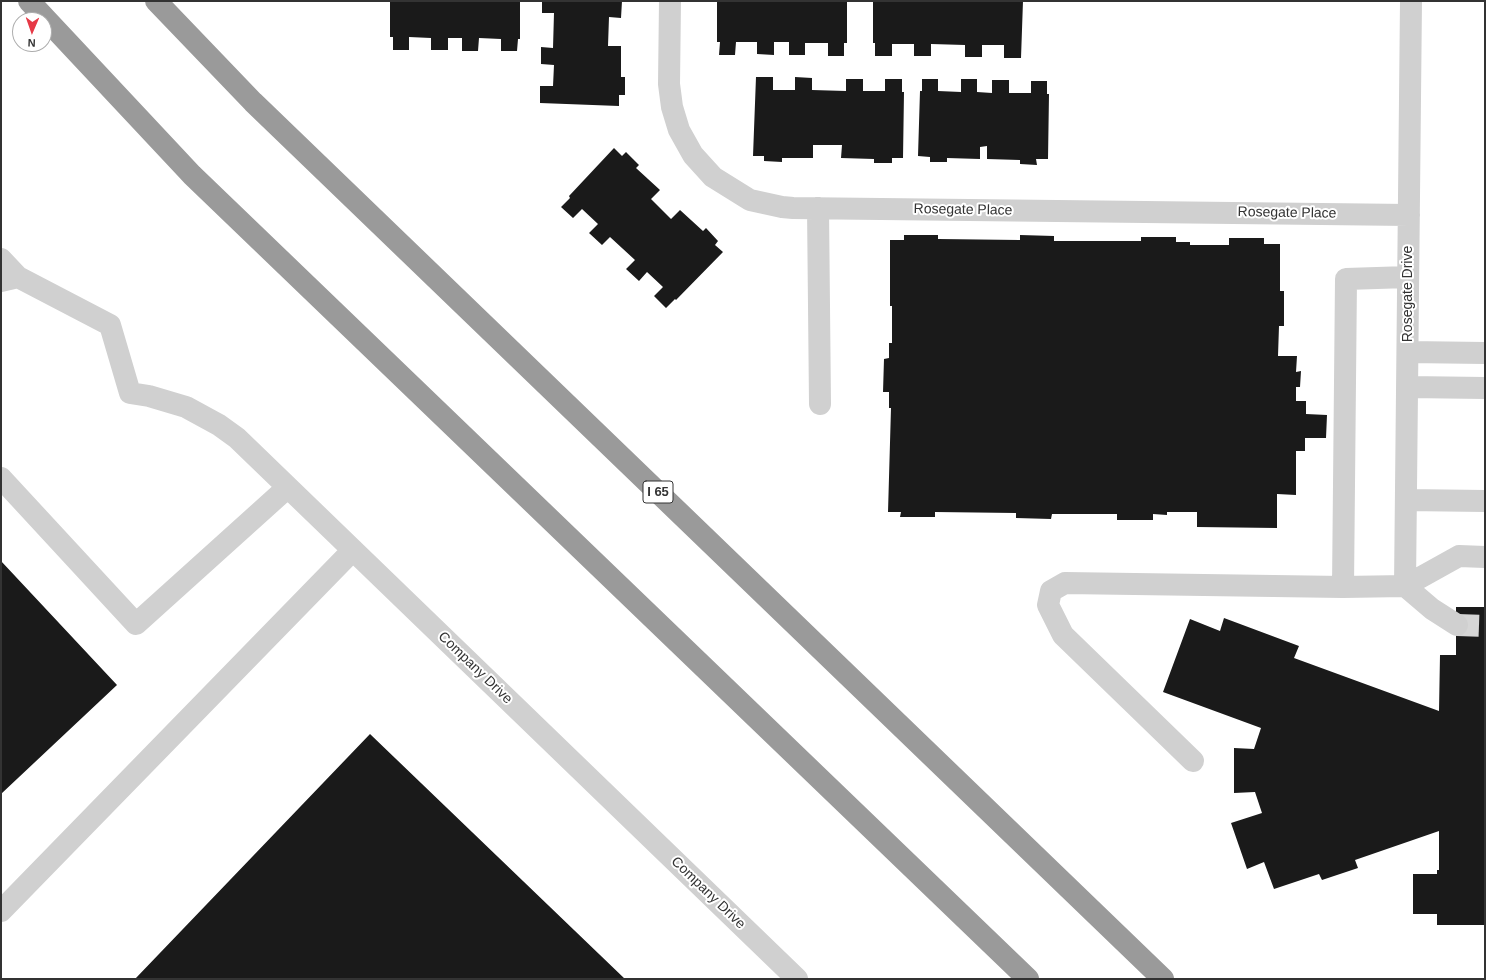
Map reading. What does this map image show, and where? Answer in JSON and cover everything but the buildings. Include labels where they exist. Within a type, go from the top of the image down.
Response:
[{"type":"highway","points":[[29,1],[64,41],[192,175],[1028,979]]},
{"type":"highway","name":"I 65","points":[[156,1],[253,102],[1163,979]]},
{"type":"street","name":"Rosegate Place","points":[[670,1],[670,90],[677,124],[693,155],[718,182],[750,200],[782,207],[818,208],[1409,215]]},
{"type":"street","name":"Rosegate Drive","points":[[1405,586],[1411,1]]},
{"type":"street","points":[[818,208],[820,404]]},
{"type":"street","points":[[1,259],[9,279]]},
{"type":"street","points":[[1343,587],[1346,278],[1408,278]]},
{"type":"street","name":"Company Drive","points":[[9,279],[110,325],[130,393],[149,396],[179,404],[219,425],[237,438],[797,979]]},
{"type":"street","points":[[1408,352],[1485,353]]},
{"type":"street","points":[[1408,387],[1485,388]]},
{"type":"street","points":[[1,478],[136,624],[288,488]]},
{"type":"street","points":[[1406,500],[1485,501]]},
{"type":"street","points":[[1,911],[353,550]]},
{"type":"street","points":[[1193,761],[1063,635],[1048,605],[1051,592],[1066,583],[1343,587],[1405,586],[1459,556],[1485,556]]},
{"type":"street","points":[[1405,586],[1432,609],[1457,626]]},
{"type":"tunnel","points":[[1457,625],[1485,626]]}]
